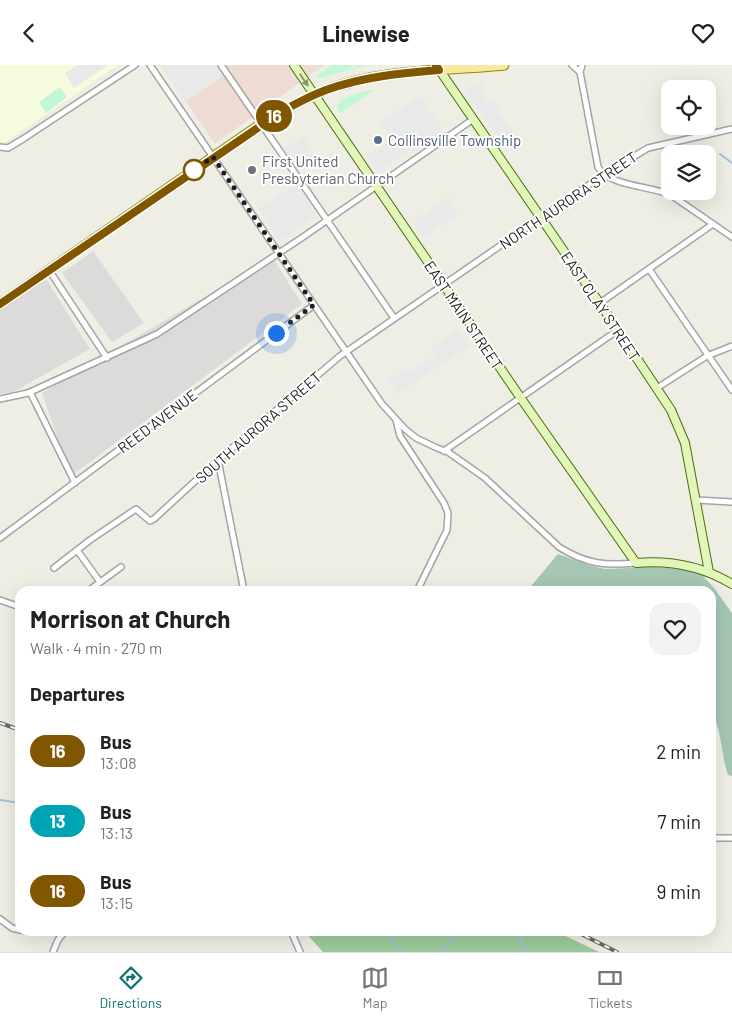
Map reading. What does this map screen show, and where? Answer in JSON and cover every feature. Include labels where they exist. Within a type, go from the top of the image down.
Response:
[{"type":"main road","points":[[0,304],[261,124],[314,95],[340,85],[366,79],[437,68],[504,65]]},
{"type":"street","points":[[1,148],[8,147],[22,139],[135,65]]},
{"type":"street","points":[[150,65],[382,404],[416,437],[468,465],[485,478],[559,547],[580,559],[603,565],[672,563],[709,572],[732,584]]},
{"type":"street","points":[[221,65],[394,319]]},
{"type":"street","name":"EAST MAIN STREET","points":[[294,65],[443,285],[636,563]]},
{"type":"street","points":[[572,65],[580,72]]},
{"type":"street","points":[[582,65],[580,72],[598,167],[603,175],[671,195],[732,237]]},
{"type":"street","name":"EAST CLAY STREET","points":[[437,68],[600,303],[671,410],[682,433],[709,572]]},
{"type":"street","points":[[0,399],[30,392],[107,358],[170,326],[377,187],[472,120]]},
{"type":"street","name":"NORTH AURORA STREET","points":[[443,285],[540,217],[648,148],[732,129]]},
{"type":"street","points":[[600,303],[713,224]]},
{"type":"street","points":[[649,269],[732,390]]},
{"type":"street","points":[[49,270],[107,358]]},
{"type":"street","name":"SOUTH AURORA STREET","points":[[54,568],[136,509],[147,520],[154,519],[218,461],[346,352],[443,285]]},
{"type":"street","name":"REED AVENUE","points":[[0,538],[314,305]]},
{"type":"street","points":[[444,451],[618,330]]},
{"type":"street","points":[[657,388],[708,356],[732,346]]},
{"type":"street","points":[[30,392],[75,483]]},
{"type":"street","points":[[396,419],[400,436],[444,503],[448,513],[447,530],[419,586]]},
{"type":"street","points":[[218,461],[243,586]]},
{"type":"street","points":[[696,500],[732,502]]},
{"type":"street","points":[[77,550],[100,582]]},
{"type":"street","points":[[95,586],[121,567]]},
{"type":"street","points":[[0,600],[15,605]]},
{"type":"street","points":[[716,838],[732,838]]},
{"type":"street","points":[[0,919],[15,929]]},
{"type":"street","points":[[53,952],[61,936]]},
{"type":"street","points":[[294,936],[300,952]]},
{"type":"shaded area","points":[[0,65],[118,65],[2,144],[0,141]]},
{"type":"shaded area","points":[[77,65],[107,66],[74,88],[65,73]]},
{"type":"shaded area","points":[[161,65],[324,65],[215,144]]},
{"type":"shaded area","points":[[162,65],[218,65],[225,75],[186,101]]},
{"type":"shaded area","points":[[332,65],[351,65],[353,68],[358,65],[368,65],[320,78],[315,77]]},
{"type":"shaded area","points":[[481,82],[486,102],[495,100],[499,114],[513,131],[500,141],[465,90]]},
{"type":"shaded area","points":[[60,87],[67,97],[46,113],[39,102]]},
{"type":"shaded area","points":[[372,89],[373,91],[340,113],[337,106],[344,98]]},
{"type":"shaded area","points":[[420,96],[443,130],[378,172],[367,156],[391,139],[381,123]]},
{"type":"shaded area","points":[[305,136],[309,142],[306,144],[314,155],[297,167],[285,149]]},
{"type":"shaded area","points":[[296,183],[317,215],[280,241],[258,209]]},
{"type":"shaded area","points":[[448,198],[459,213],[423,237],[413,222]]},
{"type":"shaded area","points":[[93,251],[144,323],[112,342],[62,273]]},
{"type":"shaded area","points":[[272,257],[302,304],[71,476],[42,393]]},
{"type":"shaded area","points":[[43,274],[90,349],[13,392],[0,394],[0,297]]},
{"type":"shaded area","points":[[458,329],[469,345],[398,394],[389,380],[407,368],[410,372],[436,355],[431,347]]},
{"type":"shaded area","points":[[558,554],[605,569],[654,567],[684,569],[701,574],[712,586],[531,586]]},
{"type":"shaded area","points":[[716,591],[732,613],[732,776],[728,775],[717,726]]},
{"type":"green space","points":[[309,936],[565,936],[599,952],[323,952]]},
{"type":"waterway","points":[[720,154],[732,163]]},
{"type":"waterway","points":[[0,800],[15,802]]},
{"type":"waterway","points":[[389,936],[404,952]]},
{"type":"waterway","points":[[442,952],[449,940],[456,936]]},
{"type":"waterway","points":[[520,936],[521,942],[528,952]]},
{"type":"railway","points":[[0,723],[15,728]]},
{"type":"railway","points":[[585,936],[617,952]]},
{"type":"bus line","name":"16","points":[[0,304],[281,112],[314,95],[340,85],[387,75],[439,70],[436,65]]},
{"type":"place","name":"Collinsville Township","points":[[378,140]]},
{"type":"place","name":"First United Presbyterian Church","points":[[252,170]]},
{"type":"route","points":[[194,170],[189,173],[213,157],[314,305],[276,333]]}]
